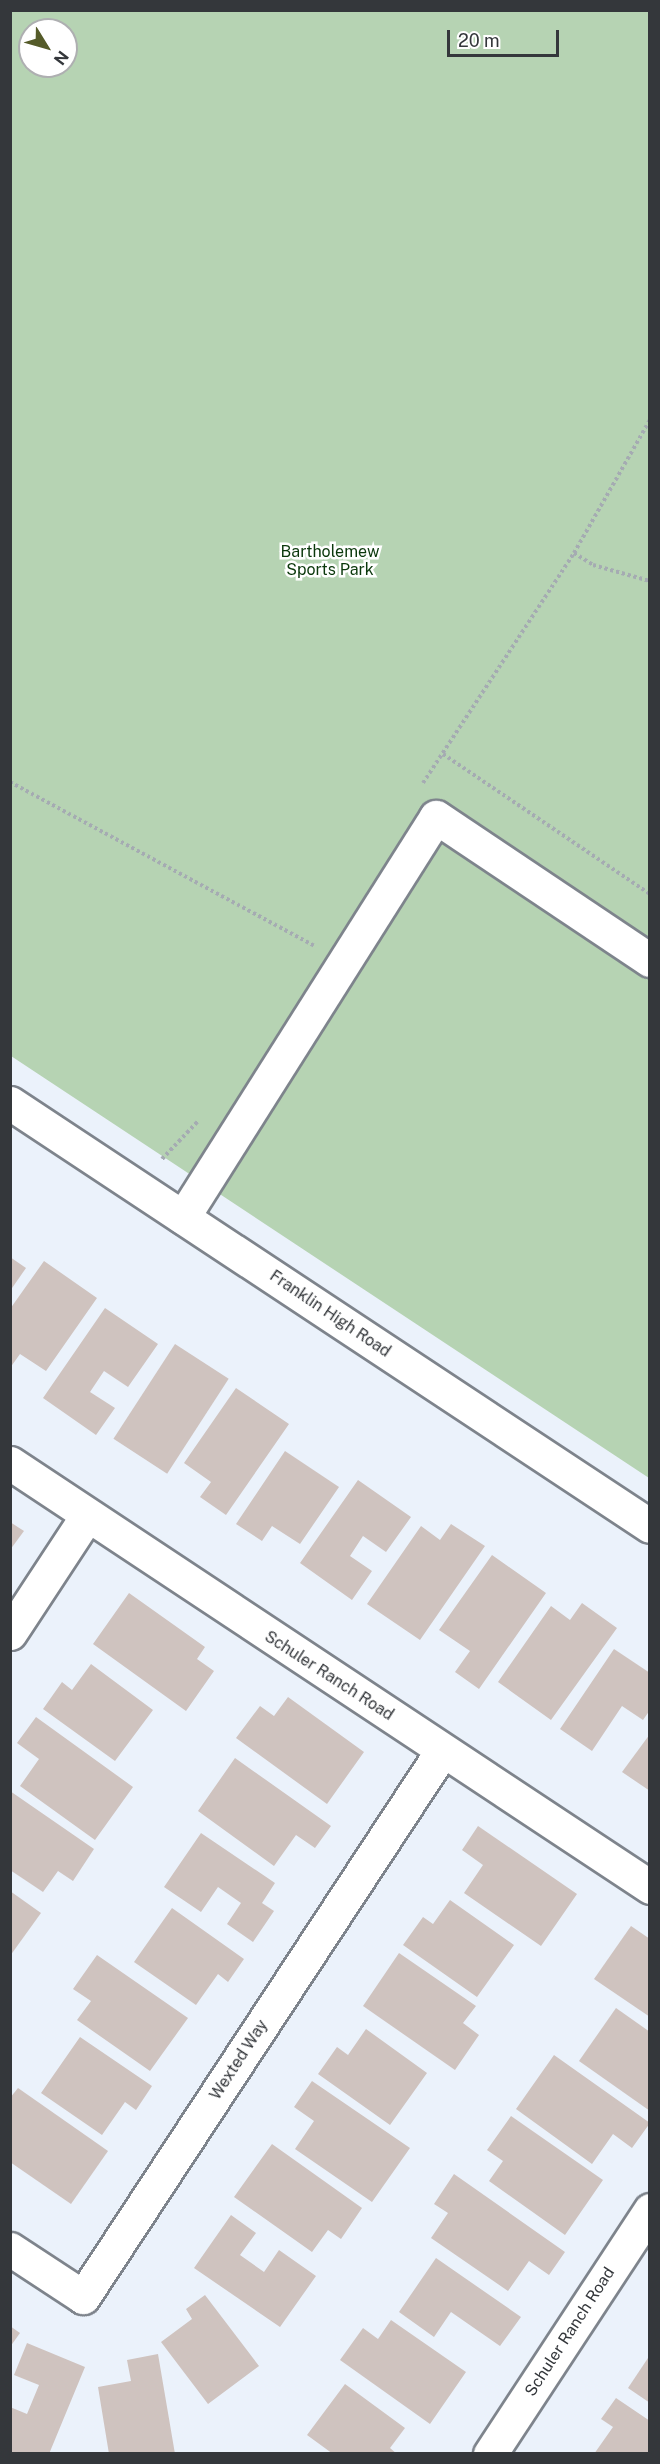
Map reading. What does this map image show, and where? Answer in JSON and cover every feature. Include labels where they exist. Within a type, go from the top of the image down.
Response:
[{"type":"street","points":[[183,1216],[436,817],[650,960]]},
{"type":"street","name":"Franklin High Road","points":[[10,1103],[650,1526]]},
{"type":"street","name":"Schuler Ranch Road","points":[[10,1463],[650,1887]]},
{"type":"street","points":[[10,1633],[87,1516]]},
{"type":"street","name":"Wexted Way","points":[[10,2249],[83,2296],[442,1751]]},
{"type":"street","name":"Schuler Ranch Road","points":[[490,2454],[650,2210]]},
{"type":"path","points":[[574,553],[593,565],[650,581]]},
{"type":"path","points":[[442,754],[650,894]]},
{"type":"path","points":[[10,782],[315,947]]},
{"type":"green space","name":"Bartholemew Sports Park","points":[[10,11],[649,11],[649,1478],[11,1056]]},
{"type":"building","points":[[10,1257],[26,1268],[10,1291]]},
{"type":"building","points":[[44,1261],[97,1298],[46,1371],[20,1354],[10,1368],[10,1309]]},
{"type":"building","points":[[105,1308],[158,1344],[128,1387],[104,1371],[90,1392],[115,1408],[96,1435],[43,1398]]},
{"type":"building","points":[[175,1344],[229,1379],[167,1474],[113,1439]]},
{"type":"building","points":[[236,1388],[289,1424],[226,1515],[200,1497],[211,1482],[184,1463]]},
{"type":"building","points":[[285,1451],[339,1487],[300,1544],[272,1526],[262,1541],[236,1524]]},
{"type":"building","points":[[358,1480],[411,1517],[386,1552],[363,1536],[350,1556],[372,1571],[352,1600],[300,1563]]},
{"type":"building","points":[[10,1522],[24,1531],[10,1550]]},
{"type":"building","points":[[451,1524],[485,1546],[420,1640],[367,1604],[421,1526],[440,1540]]},
{"type":"building","points":[[492,1555],[546,1593],[479,1689],[455,1672],[470,1651],[439,1630]]},
{"type":"building","points":[[129,1593],[205,1647],[197,1659],[214,1671],[186,1711],[93,1644]]},
{"type":"building","points":[[582,1603],[617,1628],[551,1720],[498,1682],[551,1606],[570,1620]]},
{"type":"building","points":[[614,1649],[650,1673],[650,1710],[643,1720],[622,1706],[592,1751],[560,1729]]},
{"type":"building","points":[[91,1664],[153,1710],[115,1761],[43,1709],[62,1682],[72,1690]]},
{"type":"building","points":[[288,1697],[364,1752],[327,1804],[236,1738],[260,1706],[274,1716]]},
{"type":"building","points":[[36,1717],[133,1787],[95,1840],[20,1786],[39,1759],[17,1743]]},
{"type":"building","points":[[650,1734],[650,1791],[622,1772]]},
{"type":"building","points":[[235,1758],[331,1826],[315,1848],[296,1835],[274,1866],[198,1811]]},
{"type":"building","points":[[10,1791],[94,1849],[73,1881],[58,1871],[43,1892],[10,1870]]},
{"type":"building","points":[[478,1826],[577,1894],[541,1946],[464,1893],[483,1865],[462,1850]]},
{"type":"building","points":[[201,1833],[275,1883],[262,1903],[274,1911],[253,1942],[227,1924],[241,1903],[218,1887],[201,1912],[164,1887]]},
{"type":"building","points":[[10,1891],[41,1913],[10,1956]]},
{"type":"building","points":[[450,1900],[514,1945],[477,1997],[403,1945],[423,1917],[433,1924]]},
{"type":"building","points":[[172,1908],[244,1959],[228,1982],[218,1974],[196,2005],[134,1962]]},
{"type":"building","points":[[631,1926],[650,1939],[650,2017],[594,1979]]},
{"type":"building","points":[[399,1953],[476,2006],[463,2023],[479,2035],[455,2070],[363,2006]]},
{"type":"building","points":[[97,1955],[188,2018],[150,2071],[77,2020],[91,2001],[73,1989]]},
{"type":"building","points":[[616,2008],[650,2032],[650,2111],[579,2061]]},
{"type":"building","points":[[366,2029],[427,2073],[390,2125],[318,2074],[337,2047],[348,2055]]},
{"type":"building","points":[[80,2037],[152,2086],[136,2110],[125,2102],[102,2135],[41,2093]]},
{"type":"building","points":[[554,2055],[650,2123],[632,2148],[613,2134],[592,2164],[516,2109]]},
{"type":"building","points":[[312,2081],[410,2148],[372,2202],[295,2149],[314,2121],[294,2107]]},
{"type":"building","points":[[18,2088],[108,2151],[71,2204],[10,2162],[10,2098]]},
{"type":"building","points":[[511,2116],[603,2180],[565,2235],[489,2181],[503,2161],[487,2150]]},
{"type":"building","points":[[272,2144],[362,2208],[341,2239],[328,2230],[312,2252],[234,2197]]},
{"type":"building","points":[[454,2174],[565,2252],[549,2275],[529,2261],[508,2291],[431,2238],[448,2213],[434,2204]]},
{"type":"building","points":[[231,2215],[256,2233],[240,2255],[264,2272],[279,2250],[316,2276],[280,2327],[194,2268]]},
{"type":"building","points":[[436,2258],[521,2317],[500,2346],[451,2312],[434,2337],[399,2312]]},
{"type":"building","points":[[205,2295],[259,2366],[208,2404],[161,2342],[192,2319],[186,2309]]},
{"type":"building","points":[[391,2320],[466,2372],[430,2424],[340,2360],[363,2328],[378,2339]]},
{"type":"building","points":[[10,2326],[20,2333],[10,2347]]},
{"type":"building","points":[[27,2343],[85,2367],[49,2454],[10,2453],[10,2407],[27,2414],[39,2385],[14,2375]]},
{"type":"building","points":[[158,2354],[175,2454],[109,2454],[98,2387],[131,2381],[127,2360]]},
{"type":"building","points":[[650,2355],[650,2403],[628,2388]]},
{"type":"building","points":[[345,2384],[405,2428],[390,2448],[397,2454],[333,2454],[307,2435]]},
{"type":"building","points":[[616,2398],[650,2421],[650,2454],[594,2454],[613,2427],[601,2419]]}]
